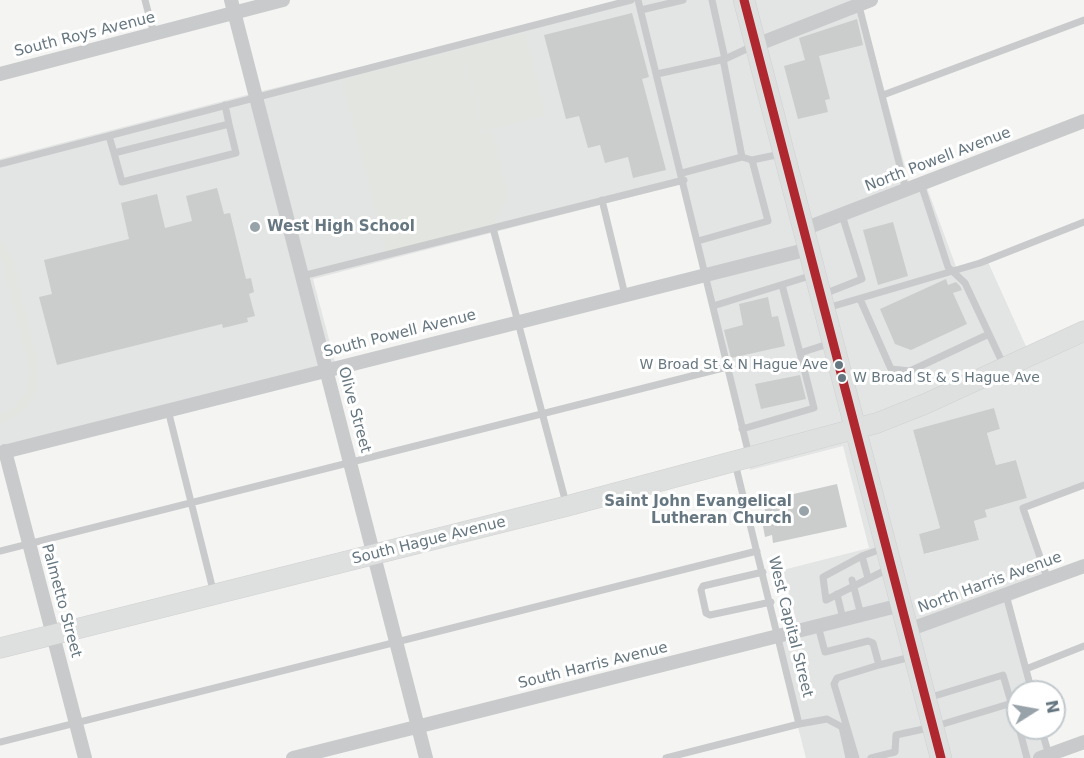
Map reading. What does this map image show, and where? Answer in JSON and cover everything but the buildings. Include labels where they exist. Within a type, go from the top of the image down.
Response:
[{"type":"main road","points":[[744,0],[941,758]]},
{"type":"main road","name":"South Hague Avenue","points":[[0,648],[567,506],[856,429],[925,404],[1084,331]]},
{"type":"street","name":"South Roys Avenue","points":[[0,74],[154,34],[233,6],[283,0]]},
{"type":"street","points":[[756,45],[862,2]]},
{"type":"street","name":"Olive Street","points":[[233,6],[426,758]]},
{"type":"street","name":"North Powell Avenue","points":[[806,239],[842,215],[1084,121]]},
{"type":"street","name":"South Powell Avenue","points":[[3,452],[706,275],[806,239]]},
{"type":"street","name":"Palmetto Street","points":[[3,452],[84,758]]},
{"type":"street","name":"North Harris Avenue","points":[[908,630],[1084,566]]},
{"type":"street","name":"South Harris Avenue","points":[[293,758],[901,605]]},
{"type":"street","points":[[1043,757],[1084,742]]},
{"type":"lane","points":[[145,0],[154,34]]},
{"type":"lane","points":[[0,164],[631,0]]},
{"type":"lane","name":"West Capital Street","points":[[638,0],[683,177],[742,429],[742,460],[757,551],[780,635],[799,724]]},
{"type":"lane","points":[[640,10],[683,0]]},
{"type":"lane","points":[[712,0],[742,157]]},
{"type":"lane","points":[[862,2],[906,190]]},
{"type":"lane","points":[[883,95],[1084,20]]},
{"type":"lane","points":[[657,74],[724,59],[756,45]]},
{"type":"lane","points":[[109,136],[122,182],[236,153],[225,105]]},
{"type":"lane","points":[[114,153],[229,124]]},
{"type":"lane","points":[[301,276],[602,201],[742,157],[752,160],[784,154]]},
{"type":"lane","points":[[698,241],[768,221],[752,160]]},
{"type":"lane","points":[[921,184],[948,267],[964,283],[1004,367]]},
{"type":"lane","points":[[602,201],[625,295]]},
{"type":"lane","points":[[823,302],[862,279],[842,215]]},
{"type":"lane","points":[[823,302],[860,299],[953,271],[1084,222]]},
{"type":"lane","points":[[493,228],[567,506]]},
{"type":"lane","points":[[713,306],[816,275]]},
{"type":"lane","points":[[742,429],[814,408],[782,285]]},
{"type":"lane","points":[[860,299],[891,369],[910,371],[989,334]]},
{"type":"lane","points":[[800,353],[833,342]]},
{"type":"lane","points":[[0,551],[727,367]]},
{"type":"lane","points":[[168,410],[214,595]]},
{"type":"lane","points":[[1048,580],[1023,508],[1084,485]]},
{"type":"lane","points":[[0,742],[757,551]]},
{"type":"lane","points":[[862,556],[889,557],[868,578],[853,583],[826,600],[823,577],[837,572],[862,556]]},
{"type":"lane","points":[[862,556],[868,578]]},
{"type":"lane","points":[[763,572],[703,586],[701,590],[706,613],[710,615],[771,602]]},
{"type":"lane","points":[[853,583],[861,615]]},
{"type":"lane","points":[[839,591],[843,620]]},
{"type":"lane","points":[[1006,595],[1029,680]]},
{"type":"lane","points":[[818,626],[825,652],[868,641],[873,643],[879,665]]},
{"type":"lane","points":[[1026,669],[1084,646]]},
{"type":"lane","points":[[856,758],[834,684],[837,678],[915,656]]},
{"type":"lane","points":[[926,699],[1004,675],[1006,682]]},
{"type":"lane","points":[[872,758],[895,752],[896,735],[933,727],[1006,705]]},
{"type":"lane","points":[[666,758],[827,719],[842,726],[849,758]]},
{"type":"lane","points":[[1022,740],[1027,758]]},
{"type":"lane","points":[[1042,740],[1043,757]]},
{"type":"shaded area","points":[[634,0],[860,0],[911,189],[926,185],[958,272],[988,262],[1034,364],[1084,342],[1084,483],[1025,506],[1052,584],[1011,601],[1031,680],[1006,680],[1006,740],[1046,740],[1050,758],[806,758],[773,631],[797,624],[783,570],[869,548],[843,446],[750,470],[681,184],[313,279],[335,362],[0,447],[0,159],[254,93]],"holes":[[[994,409],[1000,429],[987,433],[996,465],[1016,460],[1027,498],[985,510],[987,517],[974,521],[979,540],[925,554],[919,534],[940,528],[913,430]]]},
{"type":"shaded area","points":[[525,33],[546,115],[483,131],[462,49]]},
{"type":"shaded area","points":[[461,50],[482,134],[493,132],[508,195],[494,224],[386,252],[342,80]]},
{"type":"shaded area","points":[[0,238],[12,257],[39,368],[37,387],[29,404],[15,417],[0,424],[0,415],[14,407],[24,395],[31,373],[0,252]]},
{"type":"transit line","points":[[744,0],[941,758]]},
{"type":"place","name":"West High School","points":[[255,227]]},
{"type":"place","name":"W Broad St & N Hague Ave","points":[[839,365]]},
{"type":"place","name":"W Broad St & S Hague Ave","points":[[842,378]]},
{"type":"place","name":"Saint John Evangelical Lutheran Church","points":[[804,511]]}]
